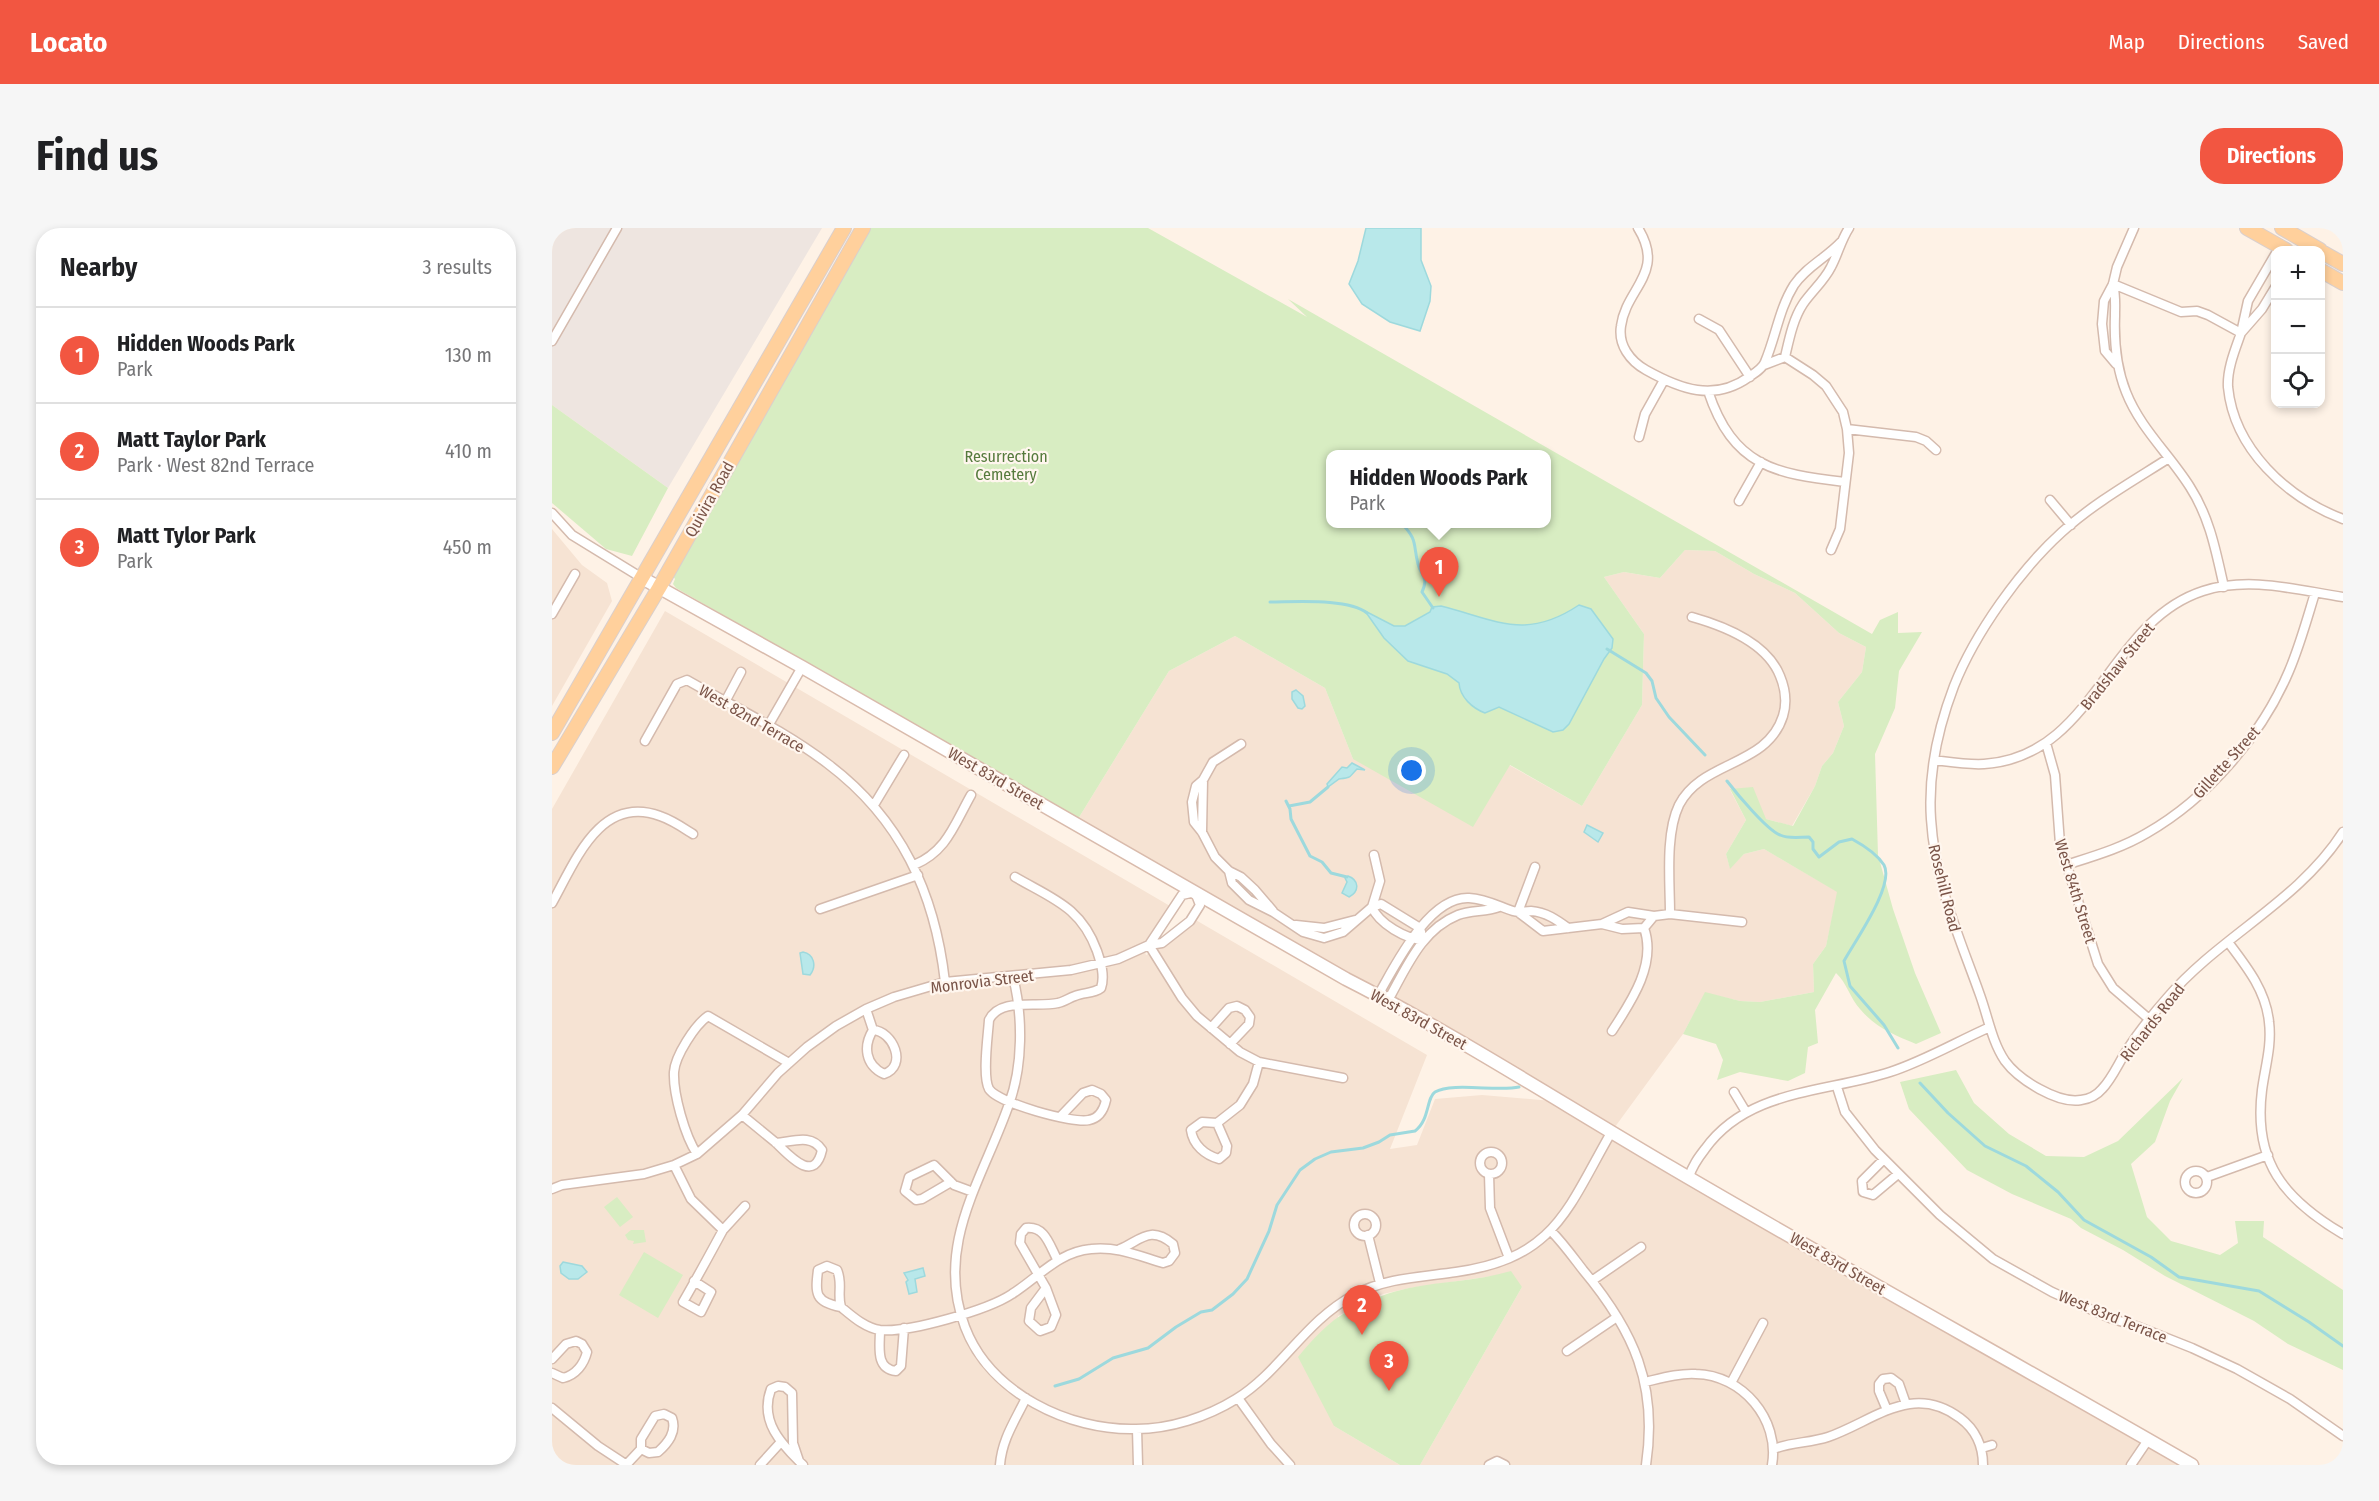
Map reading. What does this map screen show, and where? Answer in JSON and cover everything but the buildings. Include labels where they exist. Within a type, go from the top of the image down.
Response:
[{"type":"main road","name":"Quivira Road","points":[[552,733],[844,228]]},
{"type":"main road","name":"Quivira Road","points":[[552,767],[659,588],[863,228]]},
{"type":"main road","points":[[2247,228],[2274,246]]},
{"type":"main road","points":[[2282,228],[2312,246]]},
{"type":"main road","points":[[829,254],[843,263]]},
{"type":"main road","points":[[2325,254],[2343,266]]},
{"type":"main road","points":[[2325,262],[2343,266]]},
{"type":"main road","points":[[2325,273],[2343,283]]},
{"type":"street","points":[[552,340],[617,228]]},
{"type":"street","points":[[1638,228],[1646,242],[1648,256],[1646,270],[1624,313],[1621,325],[1621,338],[1632,360],[1685,389],[1708,391],[1732,387],[1750,377],[1764,365],[1785,357]]},
{"type":"street","points":[[1785,357],[1801,307],[1821,283],[1832,265],[1848,228]]},
{"type":"street","points":[[2134,228],[2117,267],[2113,284],[2104,301],[2102,324],[2105,351],[2116,365],[2136,412],[2191,488],[2203,511],[2212,535],[2224,587]]},
{"type":"street","points":[[1764,365],[1781,312],[1793,287],[1801,276],[1841,242]]},
{"type":"street","points":[[2271,264],[2248,301],[2232,359],[2228,385],[2232,408],[2246,439],[2261,462],[2286,488],[2311,506],[2343,519]]},
{"type":"street","points":[[2113,284],[2181,312],[2197,311],[2208,315],[2241,333]]},
{"type":"street","points":[[2113,284],[2117,300],[2116,365]]},
{"type":"street","points":[[2241,333],[2262,309],[2271,294]]},
{"type":"street","points":[[1699,318],[1719,330],[1750,377]]},
{"type":"street","points":[[1785,357],[1826,386],[1843,412],[1849,453],[1840,529],[1831,550]]},
{"type":"street","points":[[1639,437],[1645,414],[1665,380]]},
{"type":"street","points":[[1708,391],[1715,411],[1731,437],[1747,454],[1779,471],[1797,477],[1845,482]]},
{"type":"street","points":[[1847,429],[1916,437],[1926,441],[1936,450]]},
{"type":"street","name":"Rosehill Road","points":[[1990,1027],[1942,890],[1933,849],[1930,817],[1934,760],[1942,718],[1970,652],[2022,576],[2071,525],[2169,458]]},
{"type":"street","points":[[1739,501],[1761,462]]},
{"type":"street","points":[[2050,500],[2071,525]]},
{"type":"street","points":[[552,513],[572,535],[642,578]]},
{"type":"street","points":[[552,614],[556,599],[575,574]]},
{"type":"street","name":"West 83rd Street","points":[[642,578],[1384,998],[1689,1177],[2192,1465]]},
{"type":"street","name":"Bradshaw Street","points":[[1934,760],[1984,764],[2005,761],[2032,752],[2068,726],[2138,635],[2156,618],[2193,595],[2245,583],[2343,597]]},
{"type":"street","name":"Gillette Street","points":[[2066,865],[2122,846],[2147,833],[2191,801],[2220,773],[2261,723],[2276,698],[2301,639],[2315,593]]},
{"type":"street","points":[[1670,914],[1672,828],[1678,806],[1699,780],[1761,749],[1772,738],[1784,711],[1783,682],[1778,669],[1769,657],[1720,626],[1692,617]]},
{"type":"street","points":[[768,726],[802,667]]},
{"type":"street","points":[[725,702],[741,672]]},
{"type":"street","name":"West 82nd Terrace","points":[[645,741],[677,684],[687,681],[768,726],[826,762],[849,780],[874,805],[914,865],[932,914],[945,982]]},
{"type":"street","name":"West 84th Street","points":[[2046,743],[2055,776],[2060,844],[2103,976],[2113,988],[2149,1019]]},
{"type":"street","points":[[1241,744],[1213,762],[1203,780],[1202,832],[1215,857],[1229,871],[1241,877],[1256,890],[1273,912],[1296,925],[1324,928],[1355,920],[1372,907],[1381,904],[1420,928],[1423,940]]},
{"type":"street","points":[[874,805],[904,754]]},
{"type":"street","points":[[914,865],[935,854],[942,846],[971,795]]},
{"type":"street","points":[[552,903],[592,834],[614,818],[643,812],[657,814],[693,834]]},
{"type":"street","name":"Richards Road","points":[[1990,1027],[2004,1060],[2012,1069],[2049,1095],[2062,1101],[2083,1100],[2096,1095],[2104,1087],[2149,1019],[2181,983],[2228,942],[2292,892],[2317,868],[2343,832]]},
{"type":"street","points":[[1374,855],[1380,880],[1372,907],[1375,916],[1411,939],[1423,940]]},
{"type":"street","points":[[1518,912],[1535,867]]},
{"type":"street","points":[[820,909],[918,875]]},
{"type":"street","points":[[1015,877],[1068,908],[1079,917],[1092,936],[1101,964],[1103,981],[1101,988],[1095,993],[1073,996],[1057,1004],[1017,1006],[998,1010],[988,1020],[986,1080],[992,1093],[1010,1102],[1060,1116],[1089,1120],[1097,1117],[1104,1108],[1106,1100],[1101,1094],[1092,1090],[1083,1093],[1060,1116]]},
{"type":"street","points":[[1195,892],[1182,895],[1149,945],[1182,998],[1230,1044],[1259,1062],[1343,1078]]},
{"type":"street","name":"Monrovia Street","points":[[552,1189],[562,1185],[644,1174],[674,1165],[697,1154],[742,1115],[789,1063],[827,1033],[866,1009],[894,997],[945,982],[1013,977],[1101,964],[1149,945],[1162,943],[1190,921],[1200,904],[1195,892]]},
{"type":"street","points":[[1499,907],[1456,916],[1432,931],[1423,940],[1391,995],[1384,998],[1381,990],[1411,939],[1437,911],[1451,902],[1466,897],[1486,900],[1499,907],[1518,912],[1544,913],[1568,928]]},
{"type":"street","points":[[1518,912],[1544,931],[1602,924],[1628,912],[1742,922]]},
{"type":"street","points":[[1612,1031],[1630,1004],[1641,981],[1647,952],[1644,928],[1654,916]]},
{"type":"street","points":[[1602,924],[1622,929],[1644,928]]},
{"type":"street","points":[[2228,942],[2248,968],[2258,986],[2269,1022],[2270,1042],[2260,1108],[2262,1137],[2268,1155],[2276,1174],[2291,1196],[2305,1209],[2343,1233]]},
{"type":"street","points":[[1013,977],[1017,1006],[1018,1058],[1010,1102],[973,1192],[958,1237],[954,1259],[954,1281],[961,1315],[978,1352],[998,1375],[1026,1398],[1043,1408],[1075,1421],[1114,1428],[1137,1429],[1193,1419],[1238,1398],[1336,1305],[1380,1283],[1484,1267],[1530,1248],[1551,1231],[1565,1213],[1612,1131]]},
{"type":"street","points":[[1211,1028],[1229,1008],[1237,1006],[1245,1010],[1250,1017],[1249,1024],[1230,1044]]},
{"type":"street","points":[[866,1009],[873,1030]]},
{"type":"street","points":[[697,1154],[686,1131],[675,1086],[674,1070],[699,1022],[708,1016],[789,1063]]},
{"type":"street","points":[[1689,1177],[1691,1169],[1709,1144],[1722,1130],[1746,1112],[1785,1096],[1837,1087],[1892,1071],[1990,1027]]},
{"type":"street","points":[[873,1030],[880,1030],[892,1041],[897,1058],[891,1071],[884,1074],[875,1070],[866,1048],[866,1041],[873,1030]]},
{"type":"street","points":[[1216,1122],[1227,1146],[1226,1153],[1219,1159],[1209,1156],[1192,1139],[1191,1130],[1202,1122],[1216,1122],[1240,1105],[1248,1096],[1259,1062]]},
{"type":"street","name":"West 83rd Terrace","points":[[1837,1087],[1845,1112],[1884,1159],[1960,1232],[1993,1259],[2025,1278],[2110,1318],[2165,1336],[2237,1369],[2290,1399],[2343,1436]]},
{"type":"street","points":[[1734,1092],[1746,1112]]},
{"type":"street","points":[[742,1115],[776,1143],[795,1163],[809,1166],[815,1164],[821,1157],[822,1150],[818,1144],[810,1140],[776,1143]]},
{"type":"street","points":[[2207,1177],[2268,1155]]},
{"type":"street","points":[[1884,1159],[1862,1180],[1863,1192],[1873,1195],[1898,1174]]},
{"type":"street","points":[[674,1165],[691,1199],[723,1230]]},
{"type":"street","points":[[951,1182],[922,1199],[916,1200],[905,1191],[909,1177],[934,1165],[951,1182],[963,1190],[973,1192]]},
{"type":"street","points":[[1489,1174],[1490,1208],[1509,1258]]},
{"type":"street","points":[[694,1281],[723,1230],[745,1206]]},
{"type":"street","points":[[1046,1288],[1031,1308],[1029,1321],[1040,1331],[1052,1327],[1056,1316],[1046,1288],[1020,1243],[1021,1234],[1026,1228],[1035,1227],[1041,1231],[1057,1259]]},
{"type":"street","points":[[1551,1231],[1593,1280],[1632,1345],[1645,1382],[1650,1423],[1646,1465]]},
{"type":"street","points":[[841,1307],[838,1298],[841,1279],[837,1270],[827,1266],[818,1270],[816,1287],[818,1296],[825,1304],[841,1307],[853,1317],[880,1330],[904,1328],[961,1315],[995,1304],[1012,1294],[1057,1259],[1091,1249],[1120,1249],[1163,1263],[1169,1261],[1174,1253],[1173,1244],[1166,1238],[1153,1235],[1143,1235],[1120,1249]]},
{"type":"street","points":[[1368,1235],[1380,1283]]},
{"type":"street","points":[[1593,1280],[1641,1247]]},
{"type":"street","points":[[1567,1351],[1617,1317]]},
{"type":"street","points":[[1731,1383],[1763,1323]]},
{"type":"street","points":[[880,1330],[880,1359],[888,1370],[896,1371],[901,1366],[904,1328]]},
{"type":"street","points":[[552,1359],[566,1344],[576,1341],[582,1344],[587,1352],[585,1361],[571,1376],[564,1378],[552,1373]]},
{"type":"street","points":[[1645,1382],[1696,1374],[1716,1377],[1731,1383],[1749,1397],[1763,1414],[1773,1440],[1772,1465]]},
{"type":"street","points":[[1887,1410],[1879,1391],[1879,1384],[1883,1379],[1891,1378],[1899,1384],[1906,1404]]},
{"type":"street","points":[[778,1386],[785,1387],[792,1393],[793,1443],[798,1464],[780,1443],[767,1414],[767,1399],[771,1389],[778,1386]]},
{"type":"street","points":[[1000,1465],[1001,1448],[1006,1434],[1026,1398]]},
{"type":"street","points":[[1238,1398],[1290,1465]]},
{"type":"street","points":[[1774,1449],[1827,1437],[1906,1404],[1927,1403],[1949,1410],[1964,1421],[1982,1448],[1983,1465]]},
{"type":"street","points":[[553,1412],[626,1465],[641,1449],[640,1439],[655,1416],[664,1414],[672,1418],[675,1426],[658,1452],[649,1453],[641,1449]]},
{"type":"street","points":[[1137,1429],[1138,1465]]},
{"type":"street","points":[[2131,1465],[2148,1440]]},
{"type":"street","points":[[760,1465],[780,1443]]},
{"type":"street","points":[[1982,1448],[1992,1445]]},
{"type":"street","points":[[1489,1465],[1497,1461],[1505,1465]]},
{"type":"shaded area","points":[[552,228],[822,228],[668,488],[552,405]]},
{"type":"shaded area","points":[[552,529],[582,565],[607,583],[612,601],[552,706]]},
{"type":"shaded area","points":[[1685,550],[1715,551],[1754,574],[1795,593],[1839,633],[1866,647],[1862,672],[1838,702],[1844,726],[1833,753],[1822,766],[1815,786],[1792,826],[1766,819],[1730,790],[1746,820],[1726,854],[1730,868],[1744,854],[1764,849],[1838,892],[1826,946],[1813,964],[1814,992],[1760,1002],[1740,1001],[1705,993],[1683,1034],[1612,1131],[1078,819],[1169,671],[1235,636],[1325,688],[1353,759],[1509,765],[1582,806],[1642,705],[1644,634],[1604,577],[1624,572],[1660,578]]},
{"type":"shaded area","points":[[665,611],[1170,906],[1149,939],[1142,944],[1146,955],[1167,944],[1186,930],[1194,919],[1427,1055],[1390,1149],[1417,1145],[1435,1099],[1482,1095],[1552,1101],[2183,1465],[1420,1465],[1522,1287],[1493,1276],[1383,1294],[1355,1307],[1353,1302],[1348,1311],[1338,1316],[1334,1426],[1400,1465],[552,1465],[552,809]]},
{"type":"green space","name":"Resurrection Cemetery","points":[[870,228],[1148,228],[1307,317],[1288,299],[1872,634],[1880,620],[1898,612],[1898,633],[1922,632],[1899,671],[1895,708],[1875,754],[1878,855],[1893,909],[1915,973],[1941,1033],[1916,1044],[1885,1030],[1860,1009],[1836,973],[1815,1010],[1818,1043],[1808,1047],[1805,1073],[1788,1081],[1740,1072],[1717,1080],[1723,1060],[1716,1044],[1683,1034],[1705,992],[1740,1001],[1760,1002],[1814,992],[1813,964],[1826,946],[1837,892],[1764,849],[1744,854],[1730,869],[1726,854],[1746,820],[1730,789],[1753,787],[1766,819],[1793,826],[1815,786],[1822,766],[1833,753],[1844,726],[1838,702],[1862,672],[1866,647],[1839,633],[1795,593],[1754,574],[1715,551],[1685,550],[1660,578],[1624,572],[1604,577],[1644,634],[1642,705],[1582,806],[1510,765],[1473,827],[1353,759],[1325,688],[1235,636],[1169,671],[1078,819],[676,588],[673,584],[675,579],[671,573]]},
{"type":"green space","points":[[552,405],[668,488],[632,556],[606,549],[552,503]]},
{"type":"green space","points":[[1956,1070],[1974,1103],[2009,1134],[2046,1156],[2084,1157],[2118,1141],[2183,1078],[2170,1101],[2155,1142],[2131,1164],[2147,1217],[2171,1241],[2220,1255],[2238,1243],[2235,1221],[2264,1221],[2263,1237],[2343,1290],[2343,1370],[2288,1344],[2254,1321],[2165,1276],[2081,1228],[2071,1219],[2012,1194],[1967,1170],[1909,1109],[1900,1082]]},
{"type":"green space","points":[[617,1197],[633,1217],[620,1227],[604,1207]]},
{"type":"green space","points":[[631,1230],[644,1230],[646,1242],[633,1244],[634,1241],[628,1240],[625,1235]]},
{"type":"green space","points":[[644,1252],[683,1275],[658,1318],[619,1295]]},
{"type":"green space","points":[[1511,1271],[1522,1287],[1420,1465],[1400,1465],[1334,1426],[1298,1357],[1315,1337],[1348,1311],[1346,1306],[1352,1302],[1355,1306],[1409,1288]]},
{"type":"water","points":[[1366,228],[1421,228],[1421,260],[1431,286],[1430,301],[1420,331],[1390,322],[1362,304],[1349,284],[1358,261]]},
{"type":"water","points":[[1579,605],[1591,609],[1613,639],[1612,648],[1569,724],[1563,730],[1553,732],[1499,707],[1485,713],[1476,708],[1464,697],[1459,683],[1447,674],[1408,661],[1384,638],[1365,611],[1394,626],[1405,626],[1430,612],[1432,607],[1441,606],[1495,621],[1526,625],[1560,616]]},
{"type":"water","points":[[1296,690],[1303,696],[1305,706],[1302,709],[1298,708],[1292,699],[1292,692]]},
{"type":"water","points":[[1352,763],[1365,770],[1357,769],[1350,777],[1339,779],[1328,787],[1327,784],[1342,767],[1347,768]]},
{"type":"water","points":[[1587,825],[1603,833],[1598,842],[1584,832]]},
{"type":"water","points":[[1348,876],[1357,886],[1353,895],[1349,897],[1342,893],[1347,882],[1345,878]]},
{"type":"water","points":[[800,953],[810,955],[813,961],[810,975],[803,974]]},
{"type":"water","points":[[563,1262],[582,1266],[587,1272],[578,1279],[569,1279],[561,1273],[560,1266]]},
{"type":"water","points":[[923,1268],[925,1276],[915,1279],[917,1292],[909,1294],[906,1282],[908,1280],[904,1273]]},
{"type":"waterway","points":[[1405,528],[1413,539],[1418,564],[1425,580],[1422,592],[1433,608]]},
{"type":"waterway","points":[[1270,602],[1335,603],[1358,608],[1367,613]]},
{"type":"waterway","points":[[1607,649],[1646,673],[1652,681],[1656,698],[1669,717],[1705,755]]},
{"type":"waterway","points":[[1727,781],[1752,811],[1774,832],[1787,837],[1809,837],[1819,857],[1839,842],[1852,839],[1874,854],[1884,865],[1886,874],[1879,899],[1844,961],[1850,986],[1884,1025],[1898,1048]]},
{"type":"waterway","points":[[1289,806],[1310,802],[1328,787]]},
{"type":"waterway","points":[[1286,801],[1291,819],[1310,856],[1322,862],[1331,873],[1347,877]]},
{"type":"waterway","points":[[1920,1083],[1948,1113],[1985,1146],[2026,1166],[2058,1192],[2084,1220],[2151,1257],[2179,1277],[2259,1291],[2343,1346]]},
{"type":"waterway","points":[[1055,1386],[1079,1379],[1113,1358],[1148,1348],[1176,1327],[1201,1312],[1212,1310],[1233,1294],[1247,1279],[1269,1231],[1277,1205],[1300,1170],[1315,1159],[1331,1152],[1363,1148],[1390,1135],[1415,1131],[1426,1115],[1432,1095],[1443,1089],[1519,1087]]},
{"type":"place","name":"Hidden Woods Park","points":[[1439,597]]},
{"type":"place","name":"Matt Taylor Park","points":[[1362,1335]]},
{"type":"place","name":"Matt Tylor Park","points":[[1389,1391]]}]
